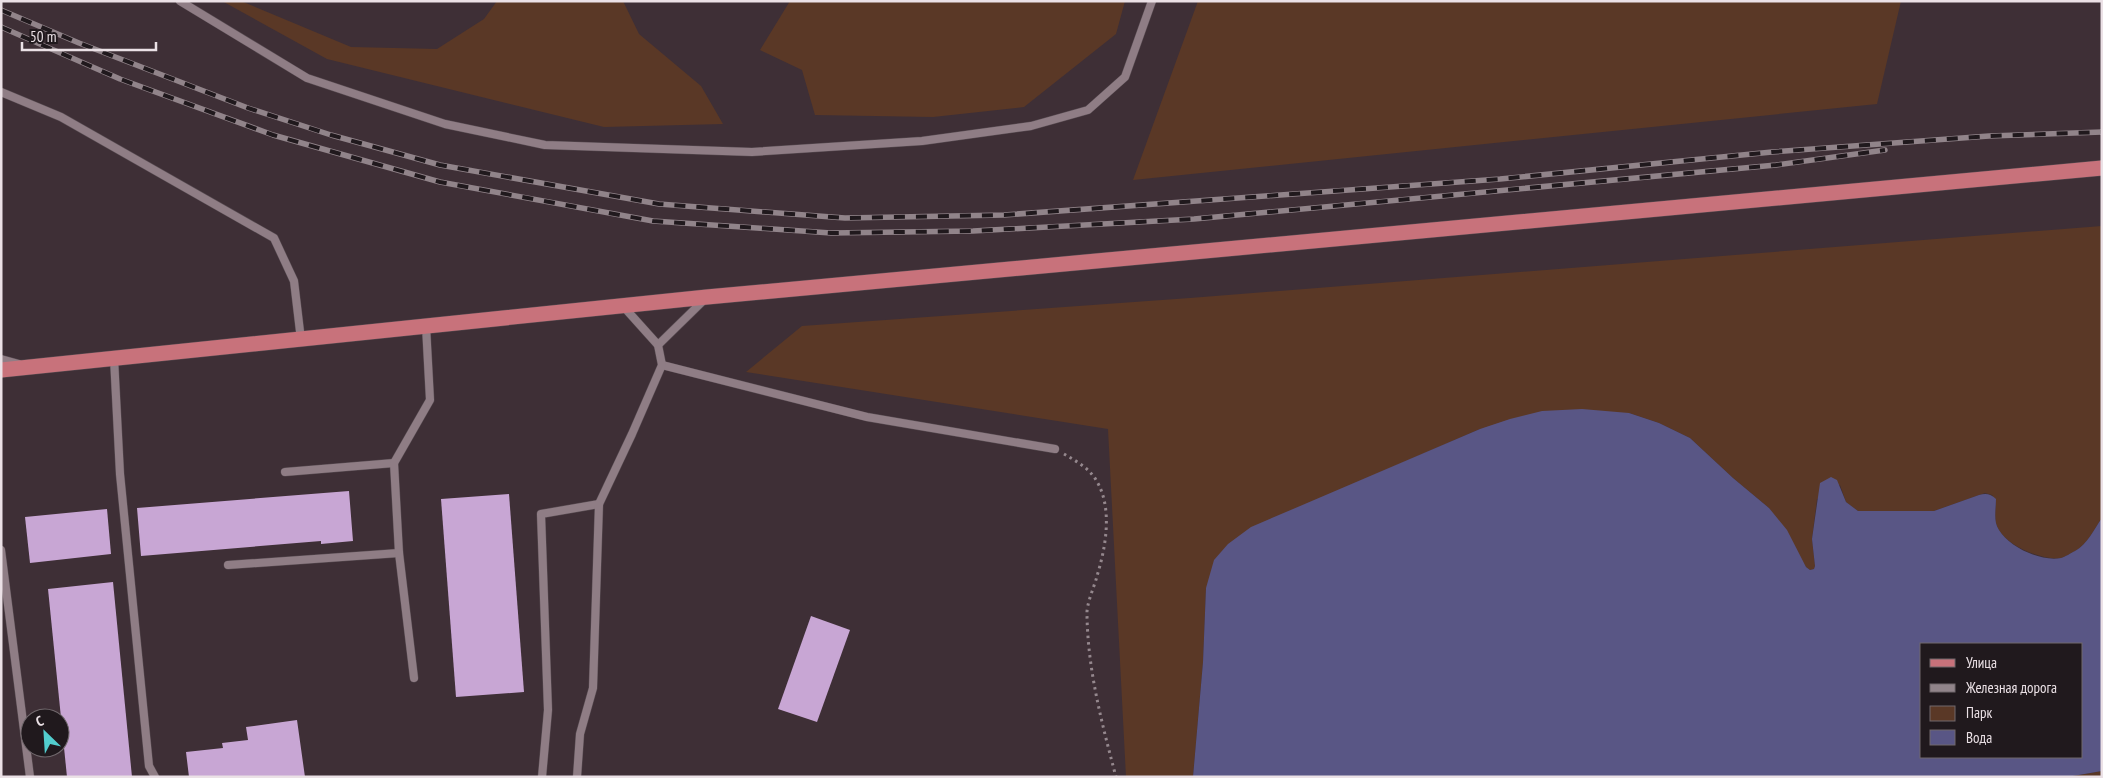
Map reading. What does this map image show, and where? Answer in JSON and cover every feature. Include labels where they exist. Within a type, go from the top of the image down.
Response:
[{"type":"main road","points":[[1,370],[623,306],[2102,168]]},
{"type":"lane","points":[[180,1],[307,78],[444,124],[545,145],[752,152],[922,142],[1031,126],[1088,110],[1125,77],[1152,1]]},
{"type":"lane","points":[[1,92],[61,117],[274,238],[294,281],[301,340]]},
{"type":"lane","points":[[658,345],[707,298]]},
{"type":"lane","points":[[577,777],[580,734],[593,688],[599,504],[662,365],[658,345],[623,306]]},
{"type":"lane","points":[[414,678],[399,553],[394,463],[430,400],[426,326]]},
{"type":"lane","points":[[114,358],[120,474],[150,766],[155,777]]},
{"type":"lane","points":[[1,359],[33,368]]},
{"type":"lane","points":[[662,365],[867,417],[1055,448]]},
{"type":"lane","points":[[285,472],[394,463]]},
{"type":"lane","points":[[542,777],[548,710],[541,514],[599,504]]},
{"type":"lane","points":[[1,550],[30,777]]},
{"type":"lane","points":[[228,565],[399,553]]},
{"type":"path","points":[[1055,448],[1084,466],[1096,480],[1107,509],[1102,558],[1086,614],[1090,656],[1101,722],[1116,777]]},
{"type":"green space","points":[[222,1],[241,1],[351,47],[437,49],[484,19],[497,1],[623,1],[639,34],[701,86],[723,124],[604,127],[327,59]]},
{"type":"green space","points":[[790,1],[1125,1],[1116,34],[1024,107],[933,117],[815,115],[802,70],[760,50]]},
{"type":"green space","points":[[1198,1],[1901,1],[1877,104],[1133,180]]},
{"type":"green space","points":[[2102,226],[2102,518],[2087,541],[2075,551],[2063,557],[2045,557],[2036,555],[2010,542],[1997,526],[1995,519],[1996,500],[1992,495],[1985,493],[1934,511],[1858,511],[1846,502],[1840,485],[1817,499],[1812,539],[1815,566],[1814,569],[1810,570],[1806,567],[1769,508],[1690,438],[1659,423],[1629,413],[1480,429],[1308,504],[1206,588],[1203,662],[1193,777],[1126,777],[1108,429],[746,372],[802,326],[1190,298]]},
{"type":"green space","points":[[2102,771],[2102,777],[2068,777]]},
{"type":"water","points":[[1582,409],[1629,413],[1659,423],[1690,438],[1769,508],[1787,530],[1806,567],[1810,570],[1814,569],[1815,566],[1812,539],[1820,483],[1831,477],[1837,480],[1846,502],[1858,511],[1934,511],[1979,495],[1990,495],[1996,499],[1996,523],[2004,536],[2026,552],[2044,558],[2061,558],[2079,548],[2087,541],[2102,518],[2102,771],[2067,777],[1193,777],[1203,662],[1206,588],[1214,560],[1228,544],[1251,527],[1480,429],[1542,411]]},
{"type":"building","points":[[349,491],[353,541],[321,544],[321,541],[141,556],[137,508]]},
{"type":"building","points":[[509,494],[524,692],[456,697],[441,499]]},
{"type":"building","points":[[107,509],[111,554],[30,563],[25,517]]},
{"type":"building","points":[[113,582],[132,777],[67,777],[65,758],[70,758],[70,708],[60,708],[48,589]]},
{"type":"building","points":[[811,616],[850,630],[817,722],[778,709]]},
{"type":"building","points":[[297,720],[305,777],[189,777],[186,752],[223,748],[222,743],[248,740],[246,727]]},
{"type":"railway","points":[[1,10],[79,43],[248,108],[331,135],[440,165],[659,204],[845,218],[1004,215],[1500,179],[1772,152],[1989,136],[2102,132]]},
{"type":"railway","points":[[1,27],[120,79],[273,135],[440,182],[653,221],[831,233],[973,231],[1194,219],[1776,165],[1885,150]]}]
